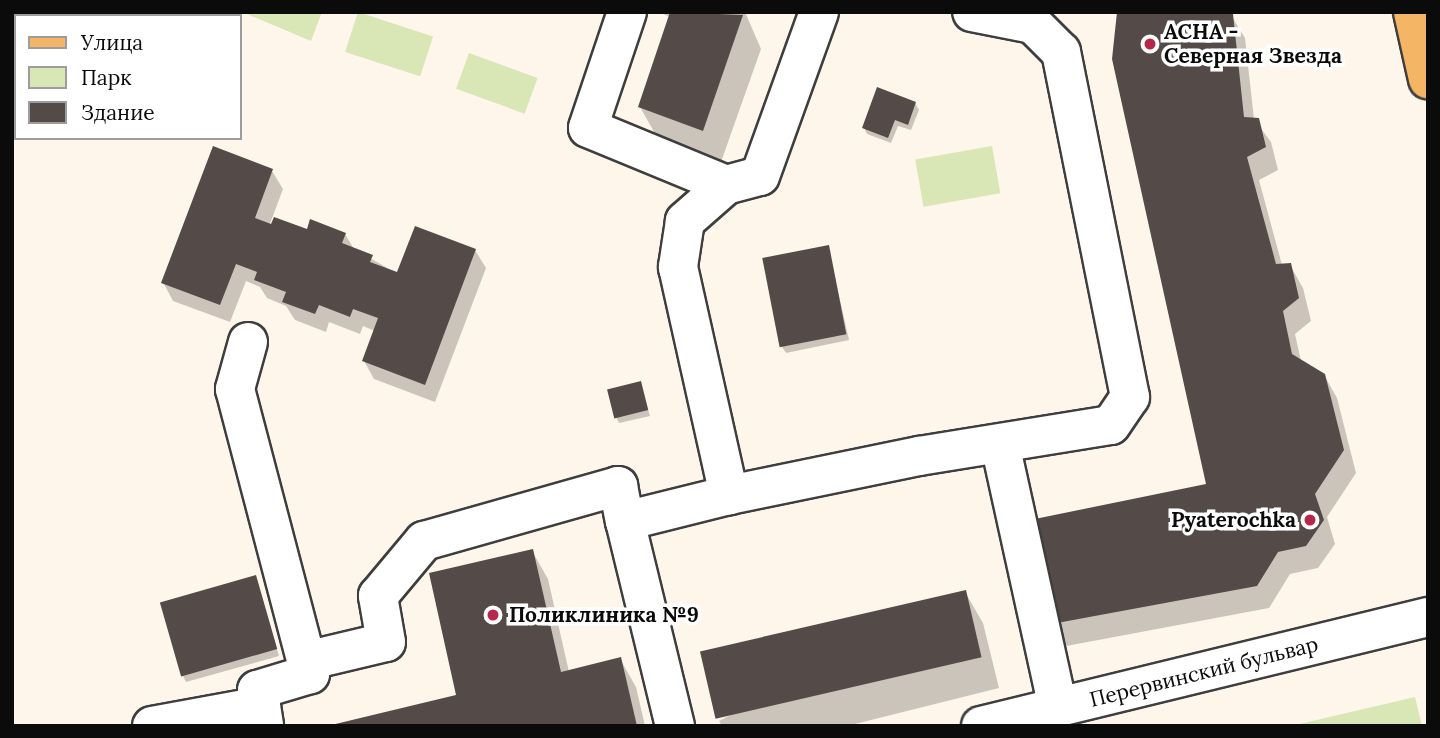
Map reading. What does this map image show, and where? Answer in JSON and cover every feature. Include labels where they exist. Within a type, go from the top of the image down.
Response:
[{"type":"main road","points":[[1413,12],[1428,79]]},
{"type":"street","points":[[628,12],[589,128],[726,185]]},
{"type":"street","points":[[729,495],[678,267],[685,221],[726,185],[760,176],[819,12]]},
{"type":"street","points":[[625,521],[729,495],[1111,425],[1130,397],[1061,52],[1032,24],[972,12]]},
{"type":"street","points":[[152,726],[262,716],[257,690],[310,674],[235,389],[248,341]]},
{"type":"street","points":[[1000,444],[1058,707]]},
{"type":"street","points":[[306,661],[386,642],[378,596],[424,541],[618,486],[675,726]]},
{"type":"street","name":"Перервинский бульвар","points":[[981,726],[1428,617]]},
{"type":"green space","points":[[242,12],[322,12],[311,41]]},
{"type":"green space","points":[[358,12],[433,36],[420,76],[345,52]]},
{"type":"green space","points":[[469,53],[538,78],[525,114],[456,89]]},
{"type":"green space","points":[[992,146],[1000,193],[924,207],[915,160]]},
{"type":"green space","points":[[1415,697],[1422,726],[1291,726]]},
{"type":"building","points":[[670,12],[743,15],[703,131],[638,107]]},
{"type":"building","points":[[1117,12],[1233,14],[1244,117],[1259,118],[1266,147],[1247,157],[1276,264],[1291,263],[1299,298],[1283,311],[1292,354],[1325,374],[1344,450],[1315,494],[1324,520],[1306,546],[1278,552],[1257,586],[1046,625],[1025,521],[1206,484],[1112,59]]},
{"type":"building","points":[[877,87],[916,102],[908,125],[895,120],[888,138],[862,128]]},
{"type":"building","points":[[213,146],[273,169],[255,218],[271,224],[274,217],[307,229],[310,219],[346,233],[342,243],[373,255],[370,262],[397,272],[415,226],[476,249],[425,385],[362,361],[378,318],[353,309],[350,317],[319,305],[315,314],[282,302],[286,292],[254,280],[257,272],[236,264],[220,305],[161,283]]},
{"type":"building","points":[[829,245],[846,334],[780,347],[762,258]]},
{"type":"building","points":[[641,381],[648,410],[614,419],[607,389]]},
{"type":"building","name":"Поликлиника №9","points":[[533,549],[561,672],[621,657],[637,726],[327,726],[456,695],[429,573]]},
{"type":"building","points":[[256,575],[277,649],[181,677],[160,603]]},
{"type":"building","points":[[966,590],[982,657],[716,719],[700,651]]},
{"type":"place","name":"АСНА - Северная Звезда","points":[[1150,44]]},
{"type":"place","name":"Pyaterochka","points":[[1310,520]]},
{"type":"place","name":"Поликлиника №9","points":[[493,615]]}]
